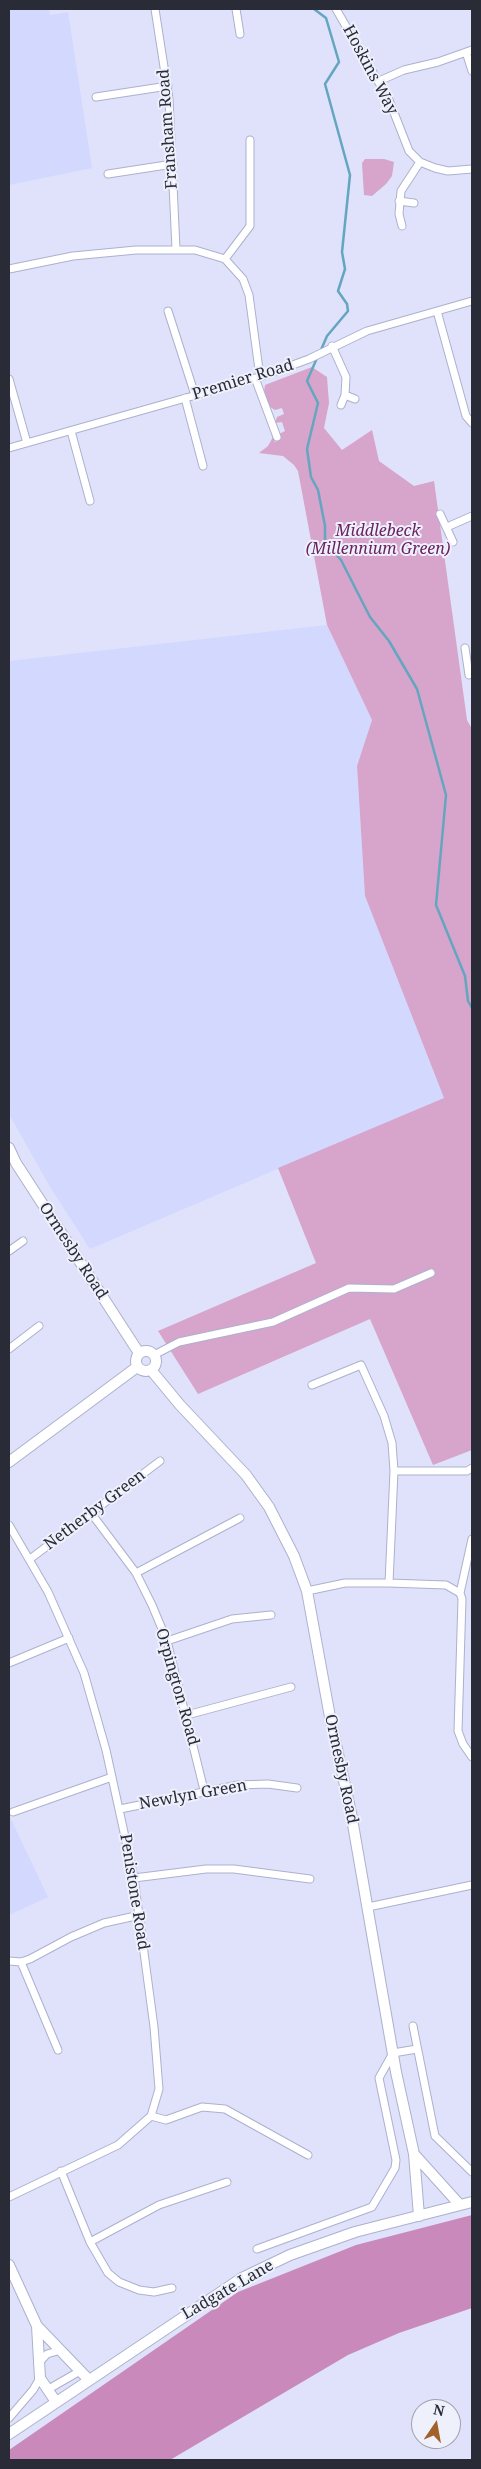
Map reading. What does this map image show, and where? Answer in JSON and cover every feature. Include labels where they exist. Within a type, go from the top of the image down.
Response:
[{"type":"street","name":"Fransham Road","points":[[155,9],[168,86],[176,249]]},
{"type":"street","points":[[236,9],[240,34]]},
{"type":"street","name":"Hoskins Way","points":[[336,9],[379,81],[395,115],[406,146],[420,162]]},
{"type":"street","points":[[379,81],[404,70],[469,51],[472,71]]},
{"type":"street","points":[[96,98],[168,86]]},
{"type":"street","points":[[225,259],[250,226],[250,140]]},
{"type":"street","points":[[402,226],[399,201],[406,182],[420,162],[448,171],[472,169]]},
{"type":"street","points":[[108,174],[173,164]]},
{"type":"street","points":[[399,201],[414,204]]},
{"type":"street","points":[[9,269],[101,252],[176,249],[202,252],[225,259],[243,279],[249,295],[258,377],[277,437]]},
{"type":"street","name":"Premier Road","points":[[9,448],[258,377],[309,359],[367,331],[472,301]]},
{"type":"street","points":[[168,311],[195,395]]},
{"type":"street","points":[[437,311],[466,416],[472,423]]},
{"type":"street","points":[[330,348],[346,377],[345,395],[341,405]]},
{"type":"street","points":[[9,380],[27,443]]},
{"type":"street","points":[[345,395],[355,399]]},
{"type":"street","points":[[185,398],[203,466]]},
{"type":"street","points":[[71,431],[90,501]]},
{"type":"street","points":[[440,514],[453,542]]},
{"type":"street","points":[[447,527],[472,516]]},
{"type":"street","points":[[465,648],[470,662],[469,675]]},
{"type":"street","name":"Ormesby Road","points":[[9,1148],[16,1163],[139,1353]]},
{"type":"street","points":[[10,1247],[23,1241]]},
{"type":"street","points":[[154,1355],[179,1342],[273,1322],[349,1288],[394,1289],[431,1273]]},
{"type":"street","points":[[9,1349],[39,1326]]},
{"type":"street","points":[[147,1351],[154,1355],[156,1364],[151,1370],[143,1371],[137,1367],[135,1359],[139,1353],[147,1351]]},
{"type":"street","points":[[312,1385],[361,1365],[384,1416],[392,1443],[394,1471],[389,1583]]},
{"type":"street","points":[[9,1462],[137,1367]]},
{"type":"street","name":"Ormesby Road","points":[[151,1370],[180,1405],[246,1475],[269,1507],[294,1556],[307,1592],[368,1907],[393,2053],[414,2154],[419,2216]]},
{"type":"street","name":"Netherby Green","points":[[30,1559],[90,1512],[160,1462]]},
{"type":"street","points":[[394,1471],[466,1471],[472,1468]]},
{"type":"street","name":"Orpington Road","points":[[90,1512],[136,1573],[152,1604],[167,1641],[187,1715],[204,1790]]},
{"type":"street","points":[[136,1573],[240,1518]]},
{"type":"street","name":"Penistone Road","points":[[9,1525],[48,1592],[84,1673],[120,1809],[140,1915],[154,2027],[159,2089],[151,2116]]},
{"type":"street","points":[[472,1539],[460,1593],[458,1732],[472,1758]]},
{"type":"street","points":[[307,1592],[345,1583],[389,1583],[446,1586],[460,1593]]},
{"type":"street","points":[[167,1641],[232,1619],[271,1615]]},
{"type":"street","points":[[9,1663],[69,1638]]},
{"type":"street","points":[[187,1715],[292,1687]]},
{"type":"street","points":[[13,1812],[112,1777]]},
{"type":"street","name":"Newlyn Green","points":[[120,1809],[204,1790],[254,1784],[297,1788]]},
{"type":"street","points":[[134,1878],[206,1869],[234,1869],[310,1879]]},
{"type":"street","points":[[368,1907],[472,1885]]},
{"type":"street","points":[[9,1962],[21,1962],[104,1923],[140,1915]]},
{"type":"street","points":[[21,1962],[58,2050]]},
{"type":"street","points":[[413,2026],[435,2136],[472,2172]]},
{"type":"street","points":[[257,2249],[372,2207],[395,2168],[396,2160],[379,2078],[393,2053],[417,2049]]},
{"type":"street","points":[[9,2197],[118,2145],[151,2116],[166,2120],[202,2107],[225,2108],[308,2155]]},
{"type":"street","points":[[414,2154],[460,2205]]},
{"type":"street","points":[[61,2171],[90,2242],[108,2273],[119,2282],[139,2290],[154,2292],[172,2288]]},
{"type":"street","points":[[90,2242],[159,2205],[227,2182]]},
{"type":"street","name":"Ladgate Lane","points":[[9,2434],[88,2379],[242,2278],[290,2255],[327,2242],[472,2202]]},
{"type":"street","points":[[9,2265],[36,2326],[40,2378],[56,2402]]},
{"type":"street","points":[[36,2326],[62,2350],[88,2379]]},
{"type":"street","points":[[38,2364],[47,2354],[62,2350]]},
{"type":"street","points":[[47,2390],[80,2371]]},
{"type":"street","points":[[9,2418],[33,2390],[40,2378]]},
{"type":"shaded area","points":[[9,9],[49,9],[50,15],[68,12],[92,168],[9,185]]},
{"type":"shaded area","points":[[327,625],[372,720],[357,766],[365,896],[444,1098],[90,1249],[50,1187],[9,1114],[11,1112],[9,1107],[9,661]]},
{"type":"shaded area","points":[[9,1815],[48,1897],[9,1915]]},
{"type":"shaded area","points":[[472,2215],[472,2308],[399,2333],[348,2355],[170,2460],[9,2460],[9,2450],[238,2292],[356,2245]]},
{"type":"green space","points":[[365,159],[384,159],[394,162],[392,176],[372,196],[364,195],[362,163]]},
{"type":"green space","name":"Middlebeck (Millennium Green)","points":[[312,367],[327,377],[329,403],[324,428],[342,450],[372,430],[379,461],[414,486],[434,481],[467,720],[472,729],[472,1450],[433,1465],[370,1319],[198,1394],[158,1331],[316,1263],[278,1168],[444,1098],[365,896],[357,766],[372,720],[327,625],[298,471],[283,456],[259,453],[268,446],[273,437],[275,442],[281,439],[279,434],[285,431],[282,422],[275,423],[277,417],[284,414],[282,408],[275,410],[270,407],[264,392],[265,385]]},
{"type":"waterway","points":[[314,9],[326,18],[339,62],[325,84],[350,175],[342,252],[345,269],[338,291],[347,304],[348,311],[327,336],[321,350]]},
{"type":"waterway","points":[[317,358],[307,381],[318,403],[307,449],[311,477],[318,490],[325,526],[325,542],[341,560],[370,617],[389,641],[417,689],[446,795],[436,905],[465,976],[468,1001],[472,1008]]}]
